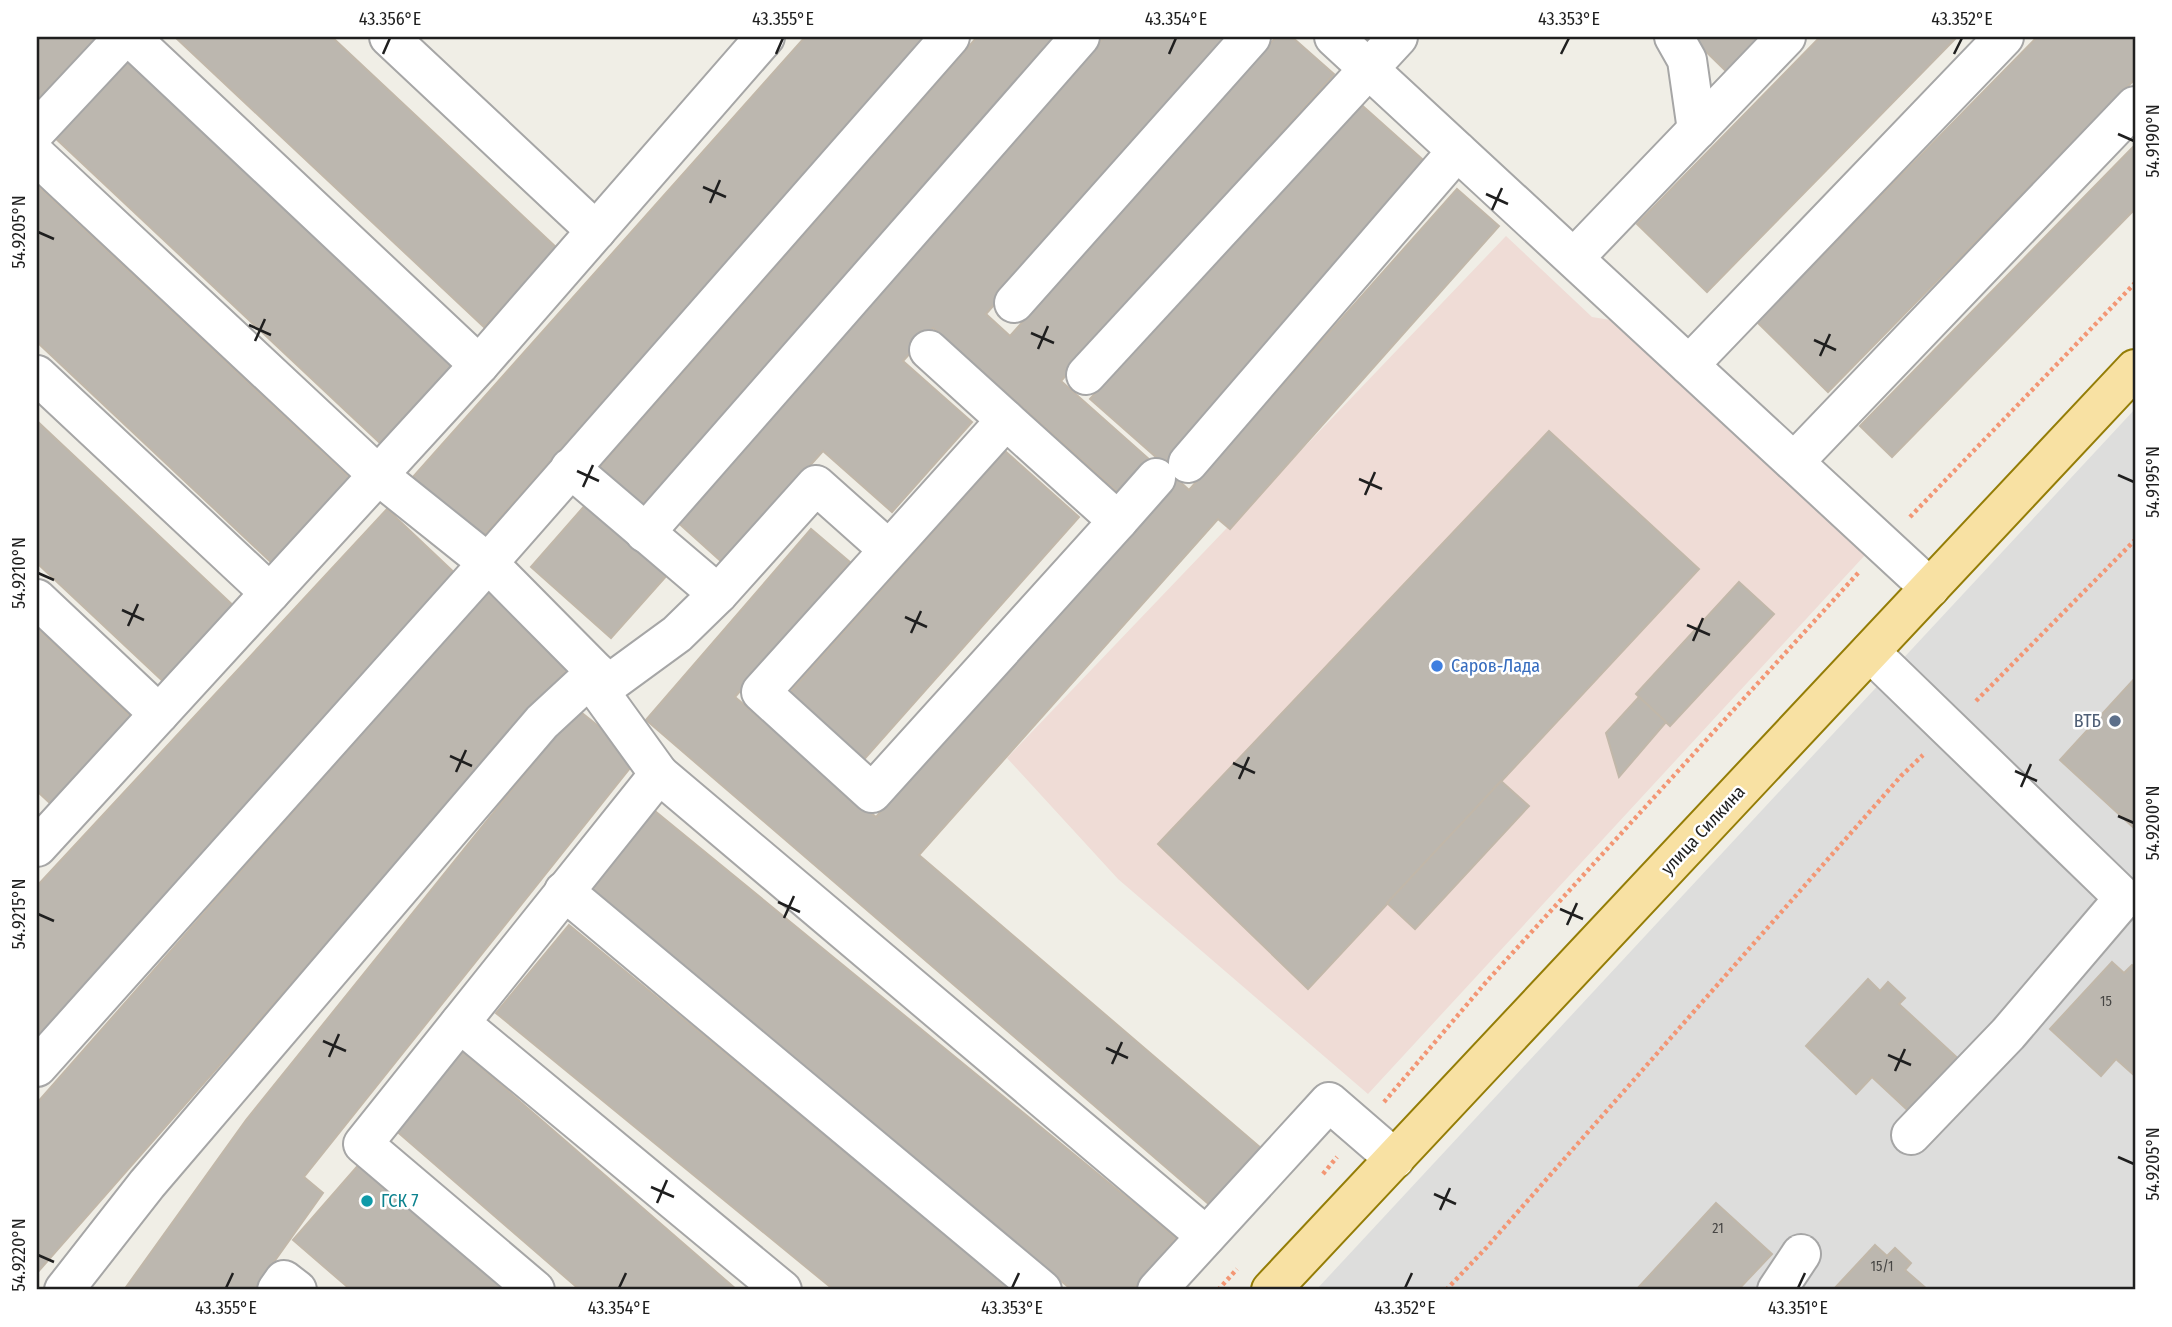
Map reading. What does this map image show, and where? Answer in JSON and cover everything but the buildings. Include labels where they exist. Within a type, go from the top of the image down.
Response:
[{"type":"main road","name":"улица Силкина","points":[[1271,1290],[2135,369]]},
{"type":"lane","points":[[37,130],[124,37]]},
{"type":"lane","points":[[130,37],[479,365]]},
{"type":"lane","points":[[388,37],[596,231]]},
{"type":"lane","points":[[41,835],[159,714],[479,365],[765,37]]},
{"type":"lane","points":[[37,1067],[488,563],[950,37]]},
{"type":"lane","points":[[645,533],[1080,37]]},
{"type":"lane","points":[[1014,303],[1251,37]]},
{"type":"lane","points":[[1334,37],[1930,588]]},
{"type":"lane","points":[[1086,375],[1398,37]]},
{"type":"lane","points":[[1674,37],[1687,60],[1697,130]]},
{"type":"lane","points":[[1574,258],[1786,37]]},
{"type":"lane","points":[[1689,365],[2004,37]]},
{"type":"lane","points":[[1794,461],[2135,106]]},
{"type":"lane","points":[[1006,420],[761,692],[872,793],[1118,521],[1172,470],[1457,150]]},
{"type":"lane","points":[[37,156],[378,475],[488,563],[598,682],[659,774],[1206,1236]]},
{"type":"lane","points":[[929,350],[1118,521]]},
{"type":"lane","points":[[37,375],[270,593]]},
{"type":"lane","points":[[570,468],[718,594]]},
{"type":"lane","points":[[64,1290],[147,1184],[542,722],[598,682],[677,634],[718,594],[816,485],[889,550]]},
{"type":"lane","points":[[37,599],[159,714]]},
{"type":"lane","points":[[1870,652],[2130,897],[2008,1034],[1911,1136]]},
{"type":"lane","points":[[535,1290],[363,1144],[659,774]]},
{"type":"lane","points":[[565,891],[1042,1290]]},
{"type":"lane","points":[[460,1023],[782,1290]]},
{"type":"lane","points":[[1157,1290],[1329,1102],[1395,1159]]},
{"type":"lane","points":[[1777,1290],[1801,1254]]},
{"type":"lane","points":[[276,1290],[284,1280],[297,1290]]},
{"type":"path","points":[[1320,1178],[1487,981],[1884,544],[2135,283]]},
{"type":"path","points":[[1446,1290],[1486,1248],[1901,776],[2135,540]]},
{"type":"path","points":[[1218,1290],[1243,1263]]},
{"type":"shaded area","points":[[1506,236],[1592,317],[1617,321],[1866,554],[1368,1094],[1118,879],[1007,758]]},
{"type":"shaded area","points":[[2135,409],[2135,1290],[1316,1290]]},
{"type":"place","name":"Саров-Лада","points":[[1437,666]]},
{"type":"place","name":"ВТБ","points":[[2115,721]]},
{"type":"place","name":"ГСК 7","points":[[367,1201]]}]
